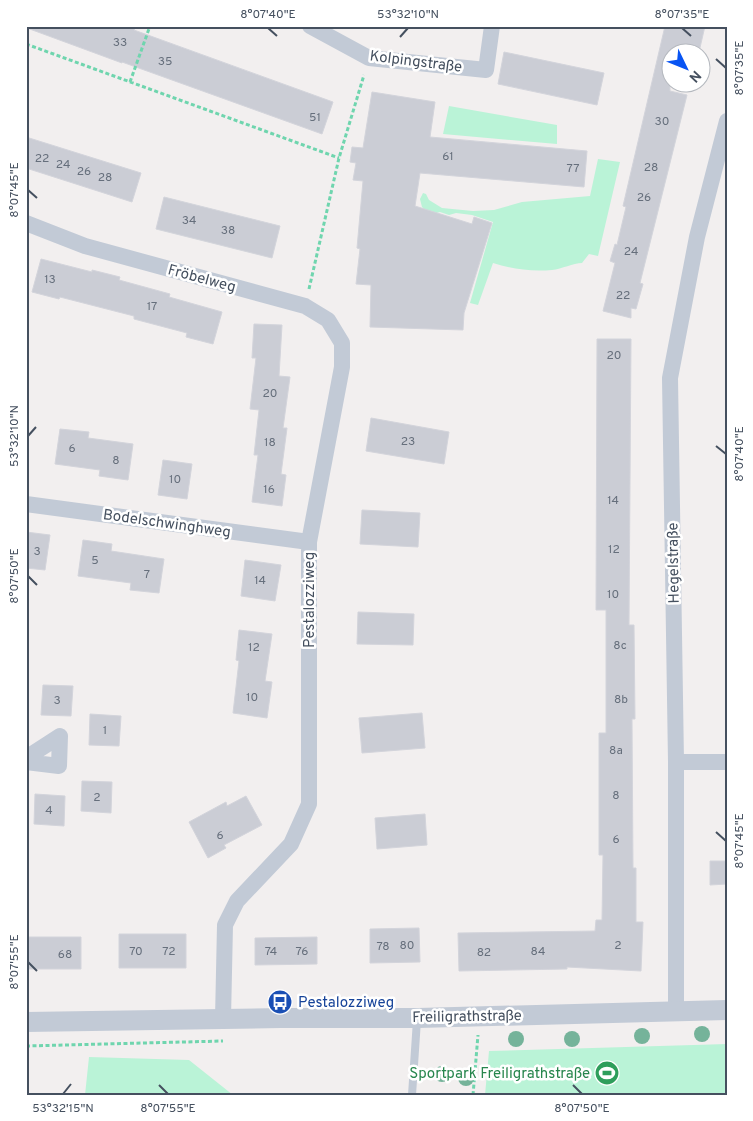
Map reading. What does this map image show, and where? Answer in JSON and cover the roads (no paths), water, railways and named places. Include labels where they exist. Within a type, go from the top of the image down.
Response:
[{"type":"street","name":"Kolpingstraße","points":[[310,26],[369,58],[486,70],[492,26]]},
{"type":"street","name":"Hegelstraße","points":[[676,1011],[676,762],[670,378],[698,237],[727,121]]},
{"type":"street","name":"Fröbelweg","points":[[26,222],[85,246],[305,306],[328,320],[342,343],[342,367]]},
{"type":"street","name":"Pestalozziweg","points":[[223,1018],[225,925],[237,901],[292,844],[309,804],[309,542],[342,367]]},
{"type":"street","name":"Bodelschwinghweg","points":[[26,504],[309,542]]},
{"type":"street","points":[[26,758],[60,736],[58,766],[26,762]]},
{"type":"street","points":[[676,762],[727,762]]},
{"type":"street","name":"Freiligrathstraße","points":[[26,1022],[223,1018],[418,1018],[727,1010]]},
{"type":"lane","points":[[412,1095],[418,1018]]},
{"type":"place","name":"Pestalozziweg","points":[[280,1002]]},
{"type":"place","name":"Sportpark Freiligrathstraße","points":[[607,1073]]}]
